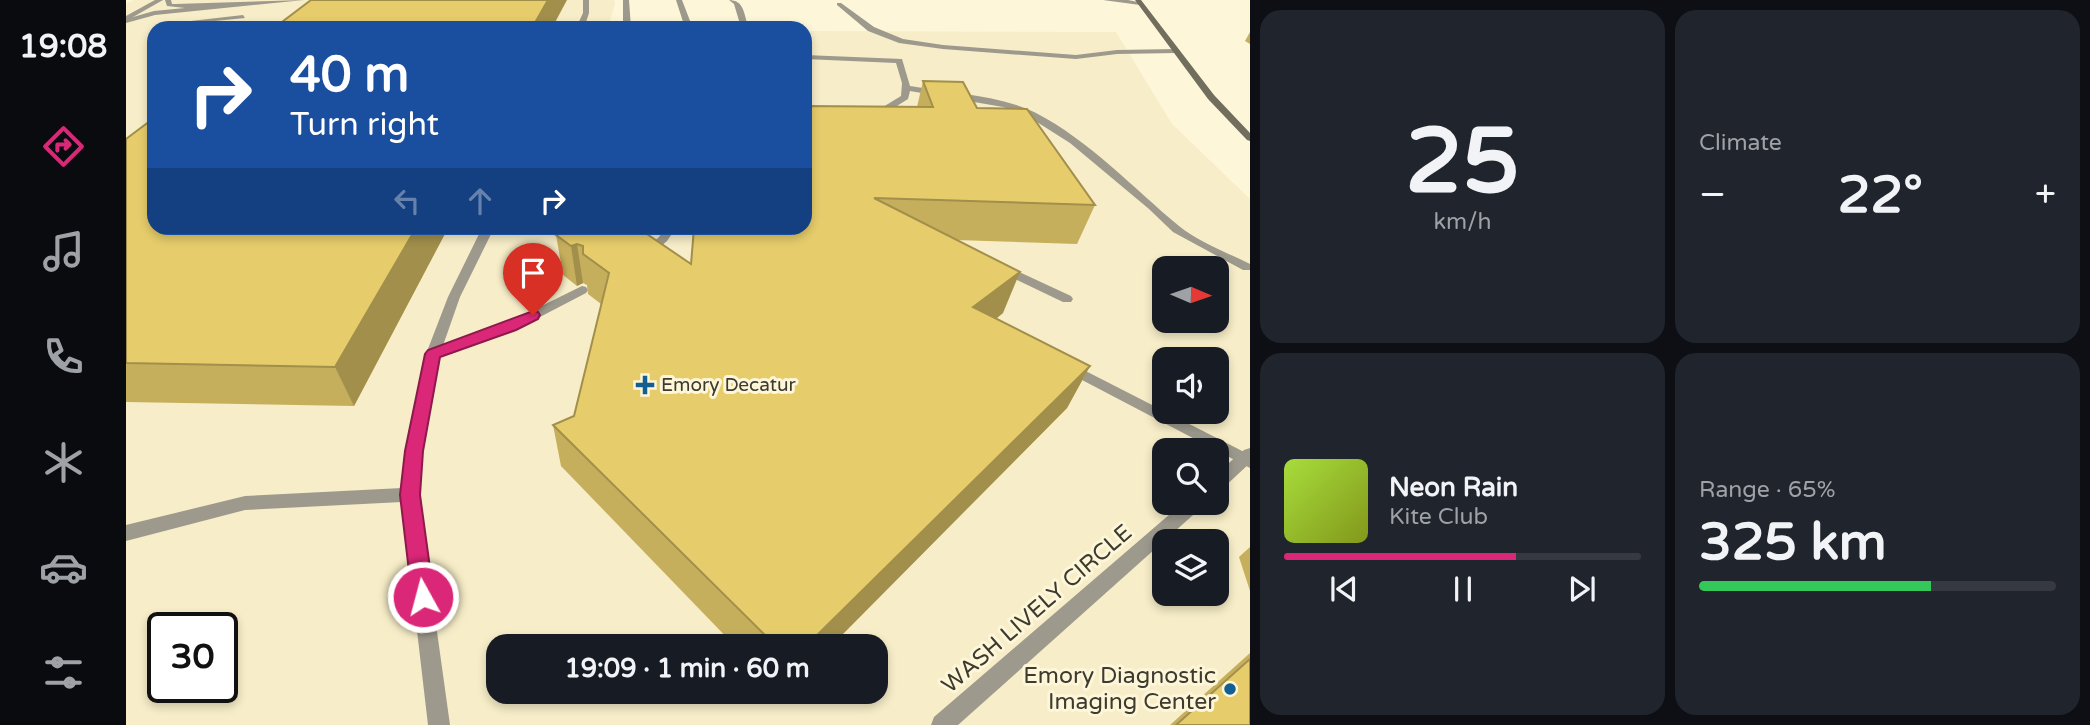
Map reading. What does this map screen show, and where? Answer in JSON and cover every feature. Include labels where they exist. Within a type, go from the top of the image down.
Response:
[{"type":"main road","points":[[1139,1],[1211,97],[1250,138]]},
{"type":"street","points":[[126,20],[160,0]]},
{"type":"street","points":[[168,0],[169,5],[175,6],[224,2],[239,4]]},
{"type":"street","points":[[126,20],[154,13],[301,0]]},
{"type":"street","points":[[583,21],[586,0]]},
{"type":"street","points":[[626,0],[627,21]]},
{"type":"street","points":[[679,0],[687,21]]},
{"type":"street","points":[[732,0],[737,3],[742,21]]},
{"type":"street","points":[[1106,0],[1139,1]]},
{"type":"street","points":[[839,4],[871,29],[902,41],[943,47],[1076,57],[1117,52],[1176,51]]},
{"type":"street","points":[[197,21],[243,17]]},
{"type":"street","points":[[812,57],[899,61],[905,97],[886,109]]},
{"type":"street","points":[[905,88],[1005,105],[1032,115],[1073,141],[1177,230],[1247,267]]},
{"type":"street","points":[[439,725],[410,495],[414,451],[433,354],[454,297],[485,235]]},
{"type":"street","points":[[632,262],[647,254],[664,235]]},
{"type":"street","points":[[986,262],[1067,299]]},
{"type":"street","points":[[433,354],[510,327],[582,290]]},
{"type":"street","points":[[1051,358],[1247,459],[1229,474]]},
{"type":"street","points":[[126,533],[245,503],[410,495]]},
{"type":"street","name":"WASH LIVELY CIRCLE","points":[[942,725],[1181,515]]},
{"type":"shaded area","name":"Emory Decatur","points":[[134,0],[614,0],[615,3],[610,21],[147,21],[147,235],[812,235],[812,31],[1116,32],[1172,124],[1250,199],[1250,725],[126,725],[126,4]]},
{"type":"building","points":[[311,0],[548,0],[536,21],[283,21]]},
{"type":"building","points":[[923,81],[963,82],[977,108],[1027,109],[1095,205],[874,198],[1020,272],[973,307],[1090,366],[818,634],[764,634],[553,425],[574,416],[609,273],[583,254],[583,246],[571,246],[556,235],[648,235],[691,264],[693,235],[812,235],[812,106],[933,107]]},
{"type":"building","points":[[147,123],[147,235],[412,235],[335,367],[126,363],[126,139]]},
{"type":"building","name":"Emory Diagnostic Imaging Center","points":[[1250,659],[1250,725],[1176,725]]},
{"type":"place","name":"Emory Decatur","points":[[645,385]]},
{"type":"place","name":"Emory Diagnostic Imaging Center","points":[[1230,689]]},
{"type":"route","points":[[423,597],[410,495],[414,451],[433,354],[510,327],[533,315]]}]
